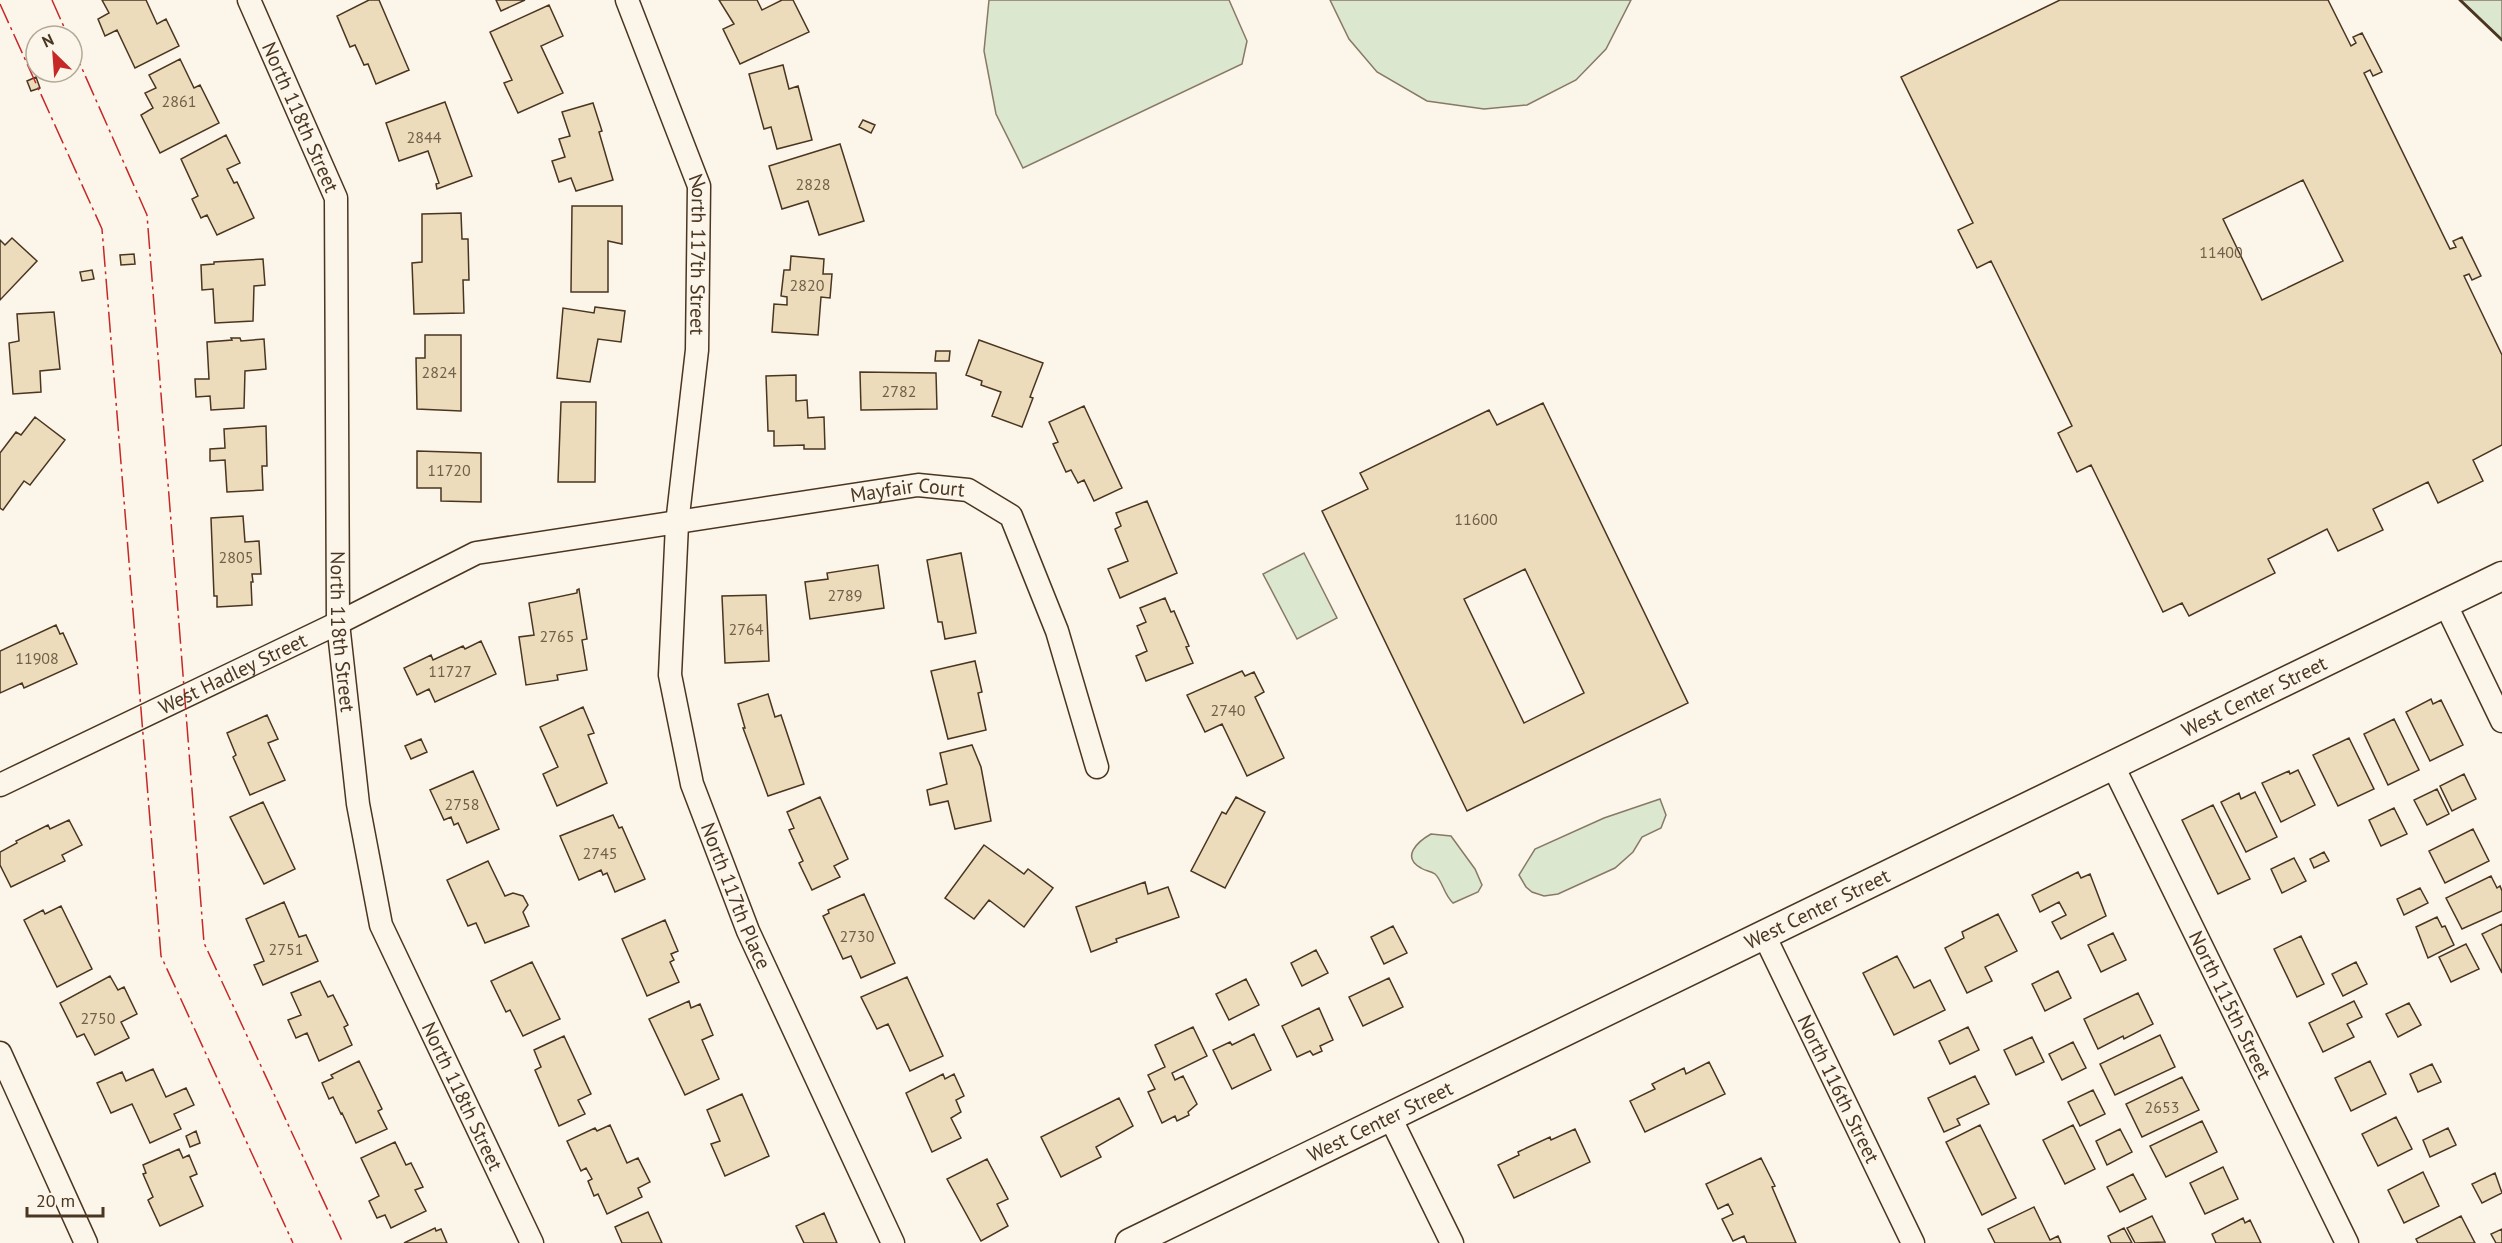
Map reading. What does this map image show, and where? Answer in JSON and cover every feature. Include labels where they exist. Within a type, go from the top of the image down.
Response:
[{"type":"street","name":"North 118th Street","points":[[249,0],[336,198],[338,623],[358,804],[381,925],[532,1243]]},
{"type":"street","name":"North 117th Street","points":[[627,0],[699,186],[697,350],[677,524]]},
{"type":"street","name":"Mayfair Court","points":[[677,524],[918,485],[968,490],[1011,516],[1058,632],[1097,767]]},
{"type":"street","name":"West Hadley Street","points":[[0,785],[338,623],[476,554],[677,524]]},
{"type":"street","name":"North 117th Place","points":[[677,524],[670,675],[692,784],[748,931],[893,1243]]},
{"type":"street","name":"West Center Street","points":[[1130,1243],[2502,576]]},
{"type":"street","points":[[2445,603],[2502,721]]},
{"type":"street","name":"North 115th Street","points":[[2113,766],[2347,1243]]},
{"type":"street","name":"North 116th Street","points":[[1764,935],[1913,1243]]},
{"type":"street","points":[[0,1053],[86,1243]]},
{"type":"street","points":[[1390,1116],[1452,1243]]},
{"type":"green space","points":[[989,0],[1229,0],[1247,41],[1242,64],[1023,168],[996,114],[984,51]]},
{"type":"green space","points":[[1330,0],[1631,0],[1606,49],[1576,80],[1527,105],[1484,109],[1427,101],[1377,72],[1349,39]]},
{"type":"green space","points":[[2460,0],[2502,0],[2502,40]]},
{"type":"green space","points":[[1304,553],[1337,618],[1297,639],[1263,574]]},
{"type":"green space","points":[[1660,799],[1666,815],[1661,828],[1642,837],[1633,852],[1615,868],[1558,894],[1544,896],[1526,887],[1519,875],[1535,849],[1604,818]]},
{"type":"green space","points":[[1431,834],[1451,836],[1475,869],[1482,885],[1478,892],[1453,903],[1435,874],[1415,864],[1412,859],[1413,850]]},
{"type":"building","points":[[102,0],[146,0],[157,24],[166,19],[179,46],[135,68],[117,30],[105,36],[98,19],[109,13]]},
{"type":"building","points":[[369,0],[379,0],[409,70],[376,84],[368,64],[364,65],[355,45],[350,47],[337,16]]},
{"type":"building","points":[[496,0],[525,0],[501,11]]},
{"type":"building","points":[[719,0],[757,0],[762,10],[782,0],[793,0],[809,32],[740,64],[723,29],[734,24]]},
{"type":"building","points":[[2060,0],[2328,0],[2351,46],[2356,43],[2353,37],[2362,33],[2382,72],[2373,76],[2370,70],[2364,73],[2450,249],[2456,247],[2453,241],[2462,237],[2481,276],[2472,280],[2469,274],[2464,276],[2502,355],[2502,445],[2473,460],[2483,481],[2438,503],[2428,482],[2373,509],[2383,530],[2338,551],[2327,529],[2268,559],[2275,573],[2189,616],[2182,603],[2163,612],[2091,465],[2077,472],[2058,433],[2072,426],[1991,261],[1977,268],[1958,230],[1973,223],[1901,77]],"holes":[[[2303,180],[2343,261],[2262,300],[2223,219]]]},
{"type":"building","points":[[549,5],[563,36],[541,46],[563,93],[518,113],[504,83],[512,80],[490,32]]},
{"type":"building","points":[[180,59],[194,88],[200,85],[219,123],[160,153],[141,115],[153,108],[145,93],[156,88],[149,75]]},
{"type":"building","points":[[783,65],[789,89],[798,86],[812,140],[777,149],[771,127],[764,129],[749,74]]},
{"type":"building","points":[[28,84],[39,84],[40,88],[31,91]]},
{"type":"building","points":[[445,102],[472,176],[437,189],[436,184],[439,183],[428,151],[399,161],[386,123]]},
{"type":"building","points":[[593,103],[613,180],[576,191],[571,178],[559,182],[552,161],[565,157],[559,139],[570,136],[562,112]]},
{"type":"building","points":[[863,120],[875,125],[871,133],[859,127]]},
{"type":"building","points":[[226,135],[240,163],[227,169],[234,183],[237,182],[254,218],[217,235],[207,215],[201,218],[192,199],[198,196],[181,159]]},
{"type":"building","points":[[840,144],[864,221],[819,235],[808,201],[782,209],[769,166]]},
{"type":"building","points":[[572,206],[622,206],[622,244],[608,241],[608,292],[571,292]]},
{"type":"building","points":[[461,213],[462,239],[468,239],[469,280],[463,280],[464,313],[414,314],[412,263],[422,262],[422,214]]},
{"type":"building","points":[[12,238],[37,261],[0,300],[0,240],[5,245]]},
{"type":"building","points":[[134,254],[135,264],[121,265],[120,255]]},
{"type":"building","points":[[791,256],[824,259],[823,274],[832,274],[830,298],[821,297],[818,335],[772,332],[774,304],[787,305],[787,297],[781,296],[784,270],[790,270]]},
{"type":"building","points":[[263,259],[265,285],[254,286],[253,321],[215,323],[213,289],[202,290],[201,265]]},
{"type":"building","points":[[92,270],[94,279],[82,281],[80,272]]},
{"type":"building","points":[[595,307],[625,311],[621,342],[598,339],[590,382],[557,378],[563,308],[594,313]]},
{"type":"building","points":[[54,312],[60,369],[40,371],[41,392],[13,394],[9,343],[19,341],[17,314]]},
{"type":"building","points":[[425,335],[461,335],[461,411],[417,409],[416,358],[425,358]]},
{"type":"building","points":[[231,338],[240,338],[241,341],[264,339],[266,369],[245,371],[244,408],[211,410],[210,396],[196,397],[195,379],[209,379],[207,342],[232,340]]},
{"type":"building","points":[[979,340],[1043,363],[1022,427],[992,416],[1001,392],[981,385],[982,381],[966,375]]},
{"type":"building","points":[[936,351],[950,351],[949,361],[935,361]]},
{"type":"building","points":[[860,372],[936,373],[937,409],[861,410]]},
{"type":"building","points":[[796,375],[796,401],[807,400],[808,418],[824,417],[825,449],[804,449],[804,445],[774,446],[774,431],[768,431],[766,376]]},
{"type":"building","points":[[561,402],[596,402],[595,482],[558,482]]},
{"type":"building","points":[[1543,403],[1688,703],[1467,811],[1322,511],[1368,489],[1360,473],[1489,410],[1497,425]],"holes":[[[1525,569],[1584,693],[1524,723],[1464,599]]]},
{"type":"building","points":[[1084,406],[1122,488],[1094,501],[1084,480],[1078,483],[1071,470],[1066,472],[1053,444],[1058,442],[1049,422]]},
{"type":"building","points":[[35,417],[65,440],[30,485],[24,481],[3,510],[0,508],[0,453],[16,432],[21,435]]},
{"type":"building","points":[[266,426],[267,466],[262,466],[263,490],[227,492],[225,460],[210,461],[210,449],[225,448],[224,429]]},
{"type":"building","points":[[417,451],[481,453],[481,502],[441,501],[441,488],[417,488]]},
{"type":"building","points":[[1147,501],[1177,573],[1120,598],[1108,569],[1128,561],[1115,529],[1121,526],[1116,513]]},
{"type":"building","points":[[243,516],[245,542],[259,541],[261,574],[252,574],[252,605],[217,607],[217,596],[214,596],[211,518]]},
{"type":"building","points":[[961,553],[976,633],[945,639],[942,622],[938,622],[927,560]]},
{"type":"building","points":[[878,565],[884,608],[810,619],[805,582],[828,579],[827,573]]},
{"type":"building","points":[[579,589],[587,639],[582,640],[587,670],[557,675],[558,680],[526,685],[519,637],[534,635],[529,603],[577,593]]},
{"type":"building","points":[[766,595],[769,661],[725,663],[722,596]]},
{"type":"building","points":[[1165,598],[1171,612],[1174,611],[1189,646],[1186,647],[1193,663],[1146,681],[1136,656],[1147,651],[1137,626],[1146,622],[1140,608]]},
{"type":"building","points":[[56,625],[60,634],[63,633],[77,664],[24,688],[22,683],[0,693],[0,651]]},
{"type":"building","points":[[481,641],[496,674],[435,702],[429,689],[417,695],[404,668],[431,655],[433,660],[463,646],[465,649]]},
{"type":"building","points":[[975,661],[982,692],[978,693],[986,730],[948,739],[931,671]]},
{"type":"building","points":[[1242,671],[1245,676],[1254,672],[1264,692],[1255,697],[1284,758],[1247,776],[1222,724],[1205,732],[1187,695]]},
{"type":"building","points":[[768,694],[775,717],[781,715],[804,784],[768,796],[743,728],[745,728],[738,704]]},
{"type":"building","points":[[2431,699],[2433,704],[2441,700],[2463,745],[2430,761],[2406,712]]},
{"type":"building","points":[[583,707],[594,733],[588,735],[607,783],[557,806],[543,774],[558,767],[540,727]]},
{"type":"building","points":[[267,715],[278,739],[268,743],[285,780],[250,795],[233,757],[236,755],[227,733]]},
{"type":"building","points":[[2394,719],[2419,770],[2388,785],[2364,734]]},
{"type":"building","points":[[2349,738],[2374,789],[2338,806],[2313,755]]},
{"type":"building","points":[[421,739],[427,752],[411,759],[405,746]]},
{"type":"building","points":[[972,745],[981,767],[991,821],[955,829],[948,801],[930,805],[927,790],[947,784],[940,753]]},
{"type":"building","points":[[2298,770],[2315,805],[2281,822],[2262,783],[2289,771],[2290,774]]},
{"type":"building","points":[[473,771],[499,829],[467,843],[458,823],[454,825],[451,817],[444,820],[430,790]]},
{"type":"building","points":[[2464,774],[2476,799],[2452,811],[2440,786]]},
{"type":"building","points":[[2437,789],[2449,814],[2427,825],[2414,800]]},
{"type":"building","points":[[2255,792],[2277,837],[2246,852],[2221,802],[2239,793],[2241,799]]},
{"type":"building","points":[[820,797],[848,859],[834,866],[840,877],[812,890],[799,863],[803,861],[789,830],[794,828],[787,812]]},
{"type":"building","points":[[1236,797],[1265,812],[1225,888],[1191,871],[1222,812],[1226,814]]},
{"type":"building","points":[[263,802],[295,869],[264,884],[230,817]]},
{"type":"building","points":[[2213,805],[2250,879],[2218,894],[2182,820]]},
{"type":"building","points":[[2394,808],[2407,834],[2381,846],[2369,820]]},
{"type":"building","points":[[613,815],[619,828],[622,827],[645,879],[615,892],[607,873],[603,875],[601,870],[579,880],[560,836]]},
{"type":"building","points":[[69,820],[82,845],[62,855],[65,861],[11,887],[0,865],[0,852],[48,825],[50,829]]},
{"type":"building","points":[[2473,829],[2489,861],[2445,883],[2429,851]]},
{"type":"building","points":[[984,845],[1024,874],[1028,869],[1053,888],[1024,927],[989,900],[974,919],[945,898]]},
{"type":"building","points":[[2324,852],[2329,861],[2314,868],[2310,859]]},
{"type":"building","points":[[2294,858],[2306,881],[2282,893],[2271,869]]},
{"type":"building","points":[[488,861],[505,896],[513,893],[523,896],[528,905],[523,912],[529,926],[485,943],[476,923],[468,926],[447,880]]},
{"type":"building","points":[[2078,872],[2081,878],[2090,874],[2106,916],[2061,939],[2052,922],[2066,915],[2059,902],[2040,912],[2032,895]]},
{"type":"building","points":[[2491,876],[2497,888],[2500,886],[2502,891],[2502,911],[2462,929],[2446,898]]},
{"type":"building","points":[[1145,882],[1148,894],[1168,887],[1179,917],[1116,939],[1117,942],[1091,952],[1076,907]]},
{"type":"building","points":[[2420,888],[2428,903],[2404,915],[2397,899]]},
{"type":"building","points":[[864,894],[895,963],[861,978],[851,956],[843,959],[823,916],[829,913],[828,910]]},
{"type":"building","points":[[284,902],[299,937],[306,935],[318,961],[263,985],[254,965],[264,961],[246,919]]},
{"type":"building","points":[[61,906],[92,969],[57,987],[24,920],[43,910],[45,914]]},
{"type":"building","points":[[1998,914],[2017,951],[1985,967],[1992,981],[1967,993],[1945,948],[1964,938],[1962,932]]},
{"type":"building","points":[[2437,917],[2442,927],[2445,926],[2454,945],[2428,958],[2416,927]]},
{"type":"building","points":[[665,920],[678,951],[671,954],[674,960],[670,962],[679,982],[647,996],[622,939]]},
{"type":"building","points":[[2502,924],[2502,973],[2482,934]]},
{"type":"building","points":[[1393,926],[1407,953],[1384,964],[1371,937]]},
{"type":"building","points":[[2113,933],[2126,960],[2101,972],[2088,945]]},
{"type":"building","points":[[2301,936],[2324,984],[2297,997],[2274,949]]},
{"type":"building","points":[[2466,944],[2479,969],[2451,982],[2439,957]]},
{"type":"building","points":[[1316,950],[1328,973],[1302,986],[1291,963]]},
{"type":"building","points":[[1897,956],[1914,988],[1930,980],[1945,1010],[1894,1035],[1863,973]]},
{"type":"building","points":[[532,962],[560,1019],[523,1036],[510,1010],[506,1012],[491,981]]},
{"type":"building","points":[[2356,962],[2367,984],[2343,996],[2332,974]]},
{"type":"building","points":[[2058,971],[2071,998],[2045,1011],[2032,984]]},
{"type":"building","points":[[110,976],[118,990],[124,987],[137,1014],[121,1022],[129,1038],[95,1055],[84,1034],[77,1037],[60,1003]]},
{"type":"building","points":[[907,977],[943,1056],[910,1071],[888,1024],[877,1029],[861,997]]},
{"type":"building","points":[[1389,978],[1403,1007],[1363,1026],[1349,997]]},
{"type":"building","points":[[1246,979],[1259,1005],[1229,1020],[1216,994]]},
{"type":"building","points":[[320,981],[328,997],[333,995],[348,1025],[344,1027],[352,1045],[319,1061],[307,1033],[296,1038],[288,1020],[301,1015],[291,993]]},
{"type":"building","points":[[2138,993],[2153,1024],[2098,1049],[2084,1019]]},
{"type":"building","points":[[689,1001],[691,1008],[700,1004],[713,1035],[702,1040],[719,1079],[685,1095],[649,1019]]},
{"type":"building","points":[[2354,1001],[2362,1017],[2347,1024],[2354,1037],[2323,1052],[2309,1023]]},
{"type":"building","points":[[2409,1003],[2421,1025],[2398,1037],[2386,1014]]},
{"type":"building","points":[[1319,1008],[1333,1040],[1320,1046],[1322,1051],[1313,1055],[1310,1051],[1297,1057],[1282,1026]]},
{"type":"building","points":[[1193,1027],[1207,1056],[1172,1073],[1175,1080],[1183,1076],[1197,1104],[1188,1112],[1189,1115],[1177,1121],[1175,1116],[1162,1123],[1148,1092],[1155,1089],[1148,1075],[1165,1067],[1155,1045]]},
{"type":"building","points":[[1968,1027],[1979,1050],[1950,1064],[1939,1041]]},
{"type":"building","points":[[1254,1034],[1271,1070],[1232,1089],[1213,1050],[1230,1042],[1232,1045]]},
{"type":"building","points":[[2160,1035],[2175,1067],[2115,1095],[2100,1064]]},
{"type":"building","points":[[564,1036],[591,1094],[578,1100],[585,1114],[559,1126],[535,1070],[541,1067],[534,1050]]},
{"type":"building","points":[[2032,1037],[2044,1062],[2016,1075],[2004,1050]]},
{"type":"building","points":[[2073,1042],[2086,1068],[2062,1080],[2049,1054]]},
{"type":"building","points":[[359,1061],[382,1109],[378,1111],[387,1129],[356,1143],[333,1097],[329,1099],[322,1083],[333,1078],[331,1075]]},
{"type":"building","points":[[2370,1061],[2386,1094],[2351,1111],[2335,1078]]},
{"type":"building","points":[[1709,1062],[1725,1094],[1645,1132],[1630,1101],[1655,1089],[1652,1084],[1684,1068],[1686,1074]]},
{"type":"building","points":[[2432,1064],[2441,1082],[2418,1092],[2410,1074]]},
{"type":"building","points":[[153,1069],[166,1097],[186,1088],[194,1105],[174,1114],[181,1129],[150,1143],[132,1104],[111,1113],[97,1083],[122,1072],[126,1081]]},
{"type":"building","points":[[943,1074],[945,1079],[954,1074],[964,1096],[956,1100],[961,1112],[951,1118],[961,1138],[932,1152],[906,1093]]},
{"type":"building","points":[[1975,1076],[1989,1104],[1957,1119],[1960,1125],[1944,1132],[1928,1098]]},
{"type":"building","points":[[2182,1077],[2199,1110],[2142,1137],[2126,1104]]},
{"type":"building","points":[[2093,1090],[2105,1114],[2080,1126],[2068,1102]]},
{"type":"building","points":[[742,1094],[769,1156],[725,1176],[711,1144],[720,1141],[707,1110]]},
{"type":"building","points":[[1119,1098],[1133,1126],[1096,1147],[1101,1157],[1061,1177],[1041,1137]]},
{"type":"building","points":[[2396,1117],[2412,1149],[2378,1166],[2362,1134]]},
{"type":"building","points":[[2202,1121],[2217,1152],[2166,1177],[2150,1146]]},
{"type":"building","points":[[610,1125],[627,1163],[638,1158],[650,1182],[638,1188],[642,1197],[607,1214],[598,1194],[594,1196],[588,1181],[592,1179],[586,1168],[581,1171],[567,1141],[595,1128],[597,1131]]},
{"type":"building","points":[[1980,1125],[2016,1198],[1982,1215],[1946,1142]]},
{"type":"building","points":[[2073,1125],[2095,1169],[2065,1184],[2043,1140]]},
{"type":"building","points":[[2448,1128],[2456,1145],[2430,1157],[2423,1140]]},
{"type":"building","points":[[1575,1129],[1590,1162],[1514,1198],[1498,1165],[1519,1155],[1518,1152],[1550,1137],[1551,1140]]},
{"type":"building","points":[[2120,1129],[2132,1152],[2107,1165],[2096,1141]]},
{"type":"building","points":[[196,1131],[200,1143],[190,1147],[186,1136]]},
{"type":"building","points":[[395,1142],[406,1165],[411,1163],[423,1187],[415,1190],[426,1211],[391,1228],[385,1215],[377,1218],[369,1201],[379,1196],[361,1158]]},
{"type":"building","points":[[179,1149],[183,1158],[189,1155],[197,1174],[190,1177],[203,1206],[160,1226],[148,1200],[153,1197],[143,1174],[146,1173],[143,1165]]},
{"type":"building","points":[[1761,1158],[1775,1186],[1772,1187],[1796,1243],[1747,1243],[1744,1236],[1733,1241],[1722,1219],[1733,1214],[1728,1204],[1718,1209],[1706,1184]]},
{"type":"building","points":[[987,1159],[1008,1199],[997,1204],[1008,1226],[981,1241],[947,1179]]},
{"type":"building","points":[[2223,1167],[2238,1199],[2205,1214],[2190,1183]]},
{"type":"building","points":[[2423,1172],[2439,1206],[2404,1223],[2388,1190]]},
{"type":"building","points":[[2495,1173],[2502,1193],[2482,1203],[2472,1184]]},
{"type":"building","points":[[2133,1174],[2146,1199],[2120,1212],[2107,1187]]},
{"type":"building","points":[[2034,1207],[2050,1240],[2058,1236],[2061,1243],[1995,1243],[1988,1229]]},
{"type":"building","points":[[648,1212],[662,1243],[622,1243],[615,1227]]},
{"type":"building","points":[[824,1213],[837,1243],[804,1243],[796,1226]]},
{"type":"building","points":[[2152,1216],[2165,1242],[2135,1243],[2127,1228]]},
{"type":"building","points":[[2461,1216],[2475,1243],[2418,1243],[2416,1239]]},
{"type":"building","points":[[2243,1218],[2245,1223],[2250,1220],[2261,1243],[2216,1243],[2212,1234]]},
{"type":"building","points":[[435,1228],[436,1231],[441,1229],[447,1243],[404,1243]]},
{"type":"building","points":[[2124,1228],[2132,1243],[2111,1243],[2108,1236]]},
{"type":"building","points":[[2502,1229],[2502,1243],[2496,1243],[2491,1234]]},
{"type":"wall","points":[[2460,0],[2502,40]]},
{"type":"power","points":[[52,0],[63,24]]},
{"type":"power","points":[[0,4],[102,229],[161,956],[293,1243]]},
{"type":"power","points":[[84,73],[147,215],[204,943],[343,1243]]}]
